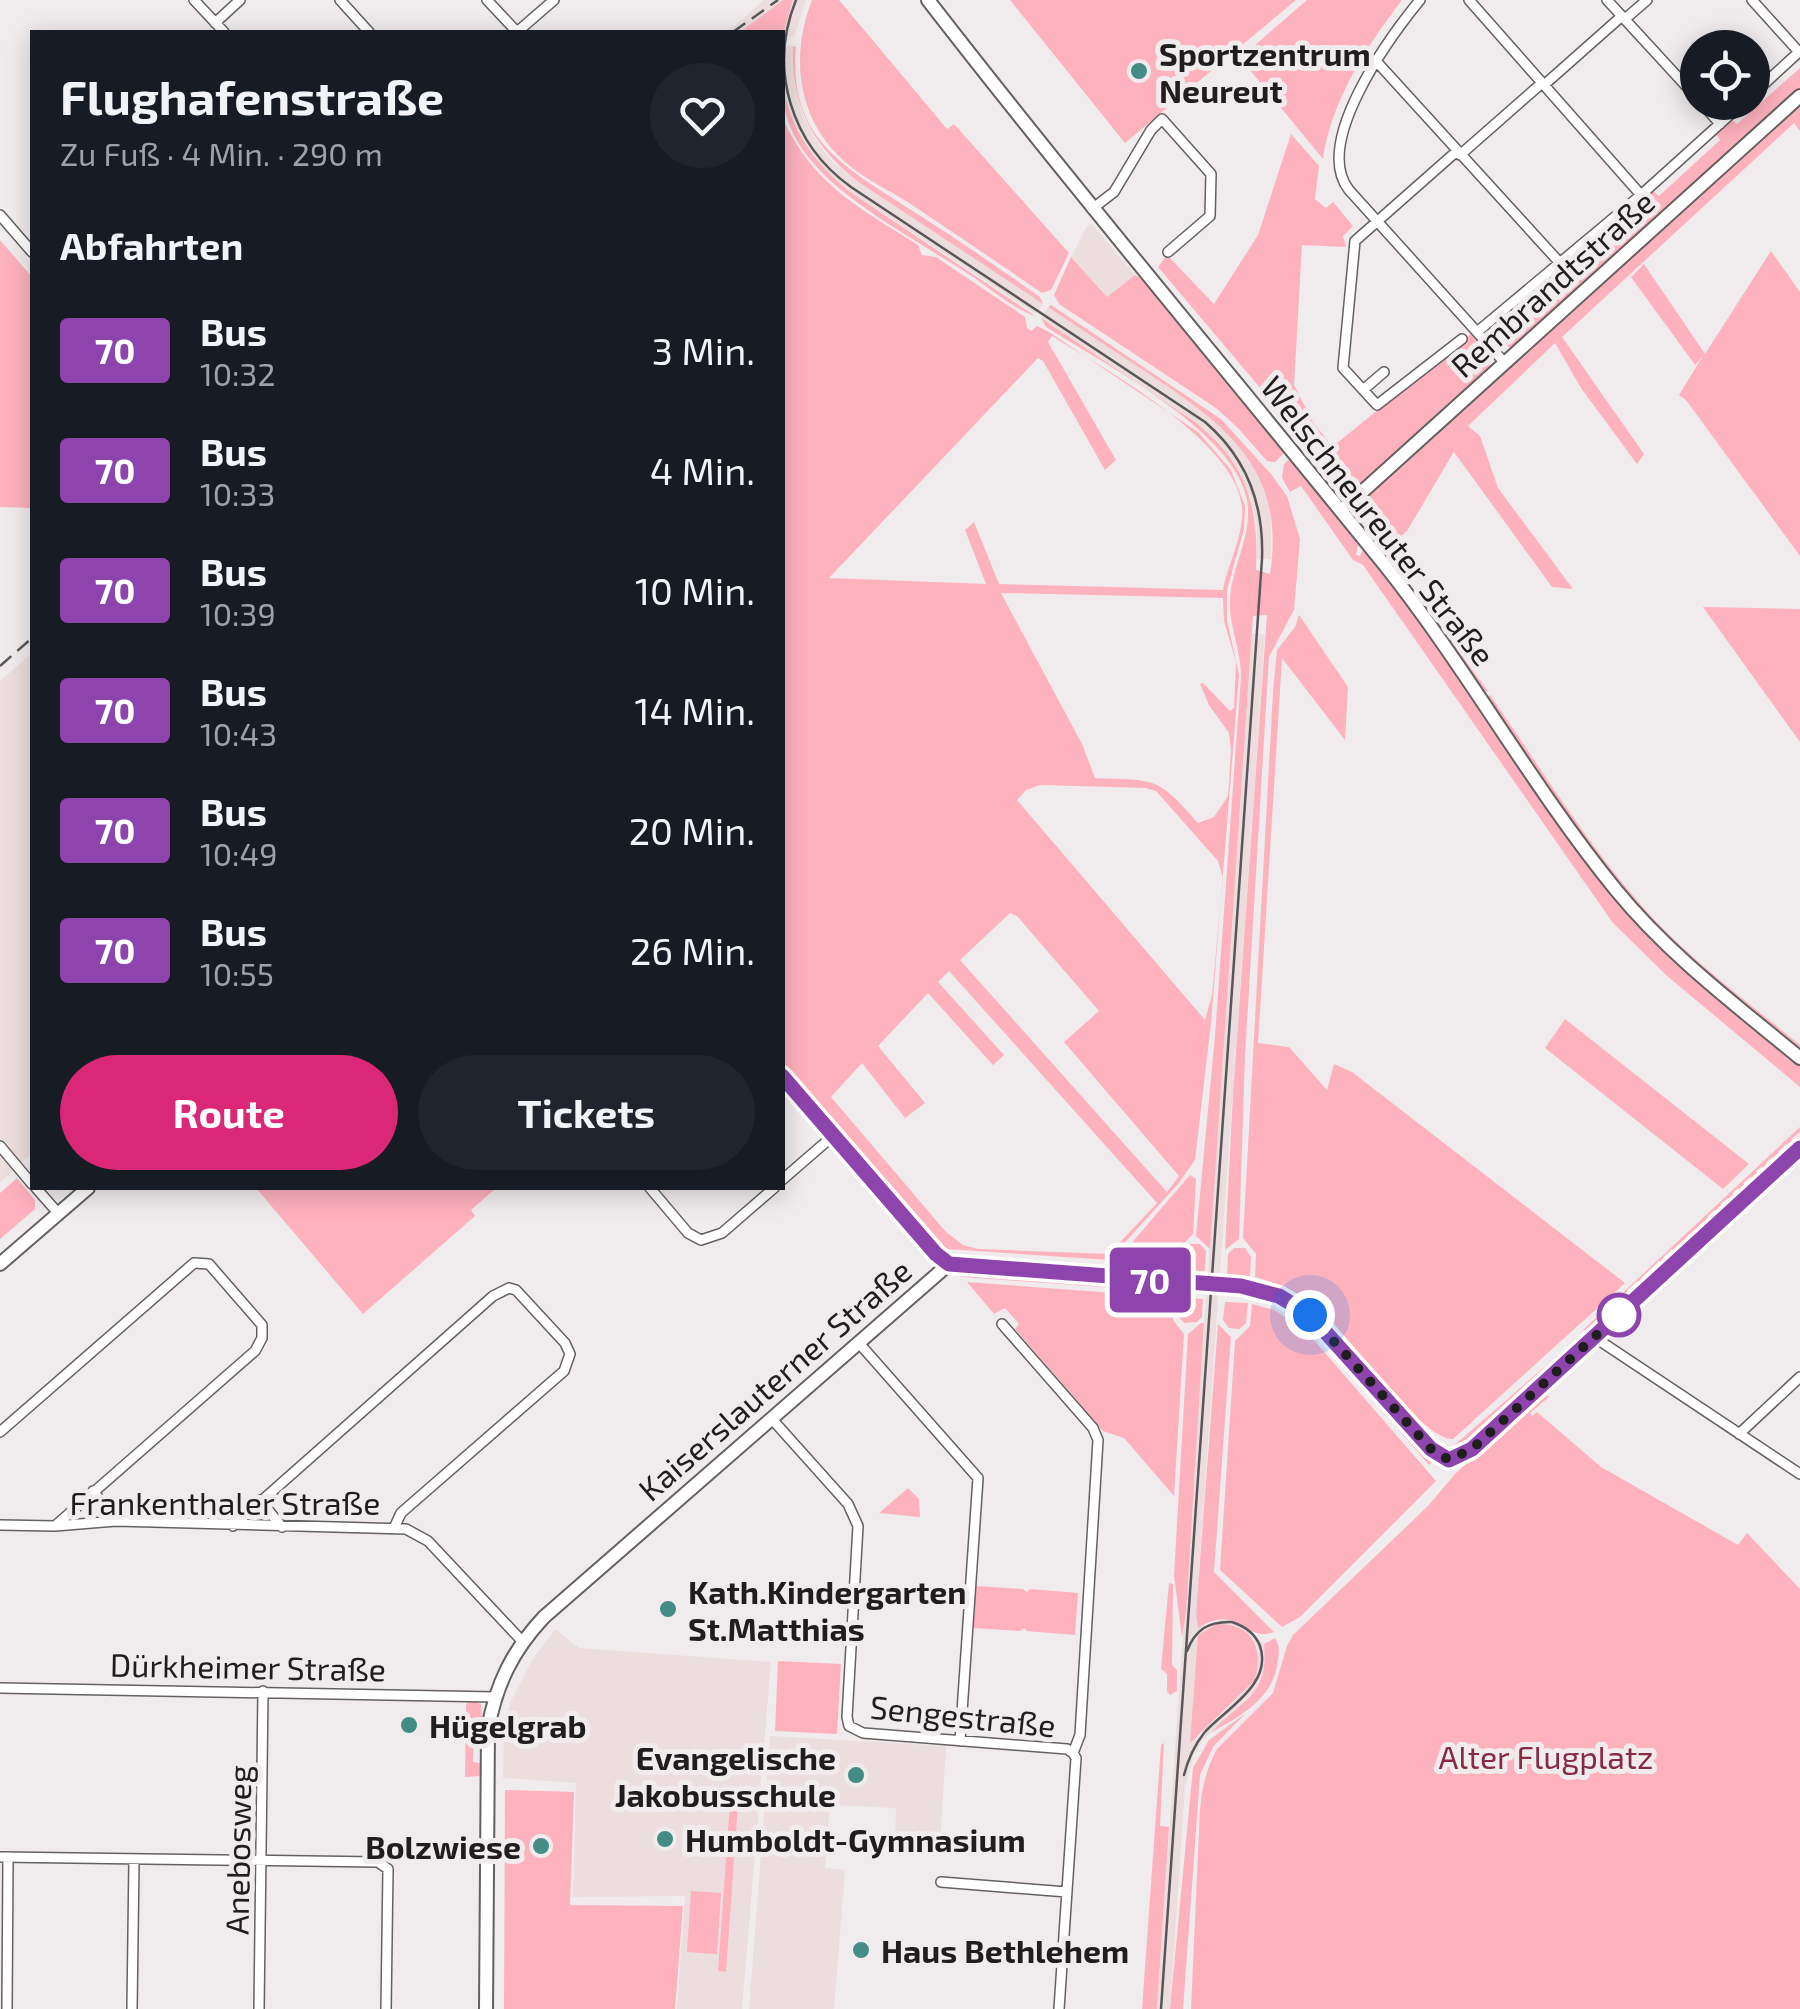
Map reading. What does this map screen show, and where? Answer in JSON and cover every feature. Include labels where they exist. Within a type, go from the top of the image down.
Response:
[{"type":"main road","name":"Welschneureuter Straße","points":[[928,0],[1092,209],[1418,608],[1617,892],[1665,945],[1800,1058]]},
{"type":"main road","name":"Rembrandtstraße","points":[[1341,511],[1800,96]]},
{"type":"main road","points":[[785,1079],[936,1254],[949,1264]]},
{"type":"main road","points":[[1594,1337],[1800,1148]]},
{"type":"main road","points":[[0,1264],[86,1190]]},
{"type":"main road","name":"Kaiserslauterner Straße","points":[[486,2009],[487,1746],[495,1697],[522,1641],[564,1598],[949,1264],[1228,1285],[1279,1296],[1310,1315],[1443,1458],[1454,1459],[1472,1449],[1594,1337]]},
{"type":"street","points":[[194,0],[222,30]]},
{"type":"street","points":[[215,23],[240,0]]},
{"type":"street","points":[[340,0],[368,30]]},
{"type":"street","points":[[487,0],[515,30]]},
{"type":"street","points":[[519,30],[554,0]]},
{"type":"street","points":[[1420,0],[1376,61],[1350,114],[1338,163],[1344,184],[1504,362]]},
{"type":"street","points":[[1468,0],[1641,194]]},
{"type":"street","points":[[1607,0],[1680,80]]},
{"type":"street","points":[[1462,338],[1377,405],[1343,368],[1355,241],[1647,0]]},
{"type":"street","points":[[1752,0],[1799,52],[1770,79]]},
{"type":"street","points":[[1376,61],[1560,263]]},
{"type":"street","points":[[1092,209],[1114,192],[1151,130],[1162,119],[1211,174],[1213,184],[1210,216],[1168,252]]},
{"type":"street","points":[[1716,120],[1720,124]]},
{"type":"street","points":[[1477,332],[1724,120]]},
{"type":"street","points":[[0,216],[30,250]]},
{"type":"street","points":[[1363,390],[1384,372]]},
{"type":"street","points":[[785,1177],[834,1136]]},
{"type":"street","points":[[0,1146],[30,1181]]},
{"type":"street","points":[[38,1190],[58,1213]]},
{"type":"street","points":[[652,1190],[688,1233],[701,1240],[714,1238],[772,1190]]},
{"type":"street","points":[[0,1432],[194,1263],[209,1264],[262,1328],[256,1351],[56,1526]]},
{"type":"street","points":[[233,1526],[493,1296],[505,1289],[516,1290],[565,1343],[570,1354],[564,1371],[401,1513],[394,1528]]},
{"type":"street","points":[[1002,1324],[1093,1428],[1098,1440],[1080,1741],[1073,1752],[1076,1758],[1059,2009]]},
{"type":"street","points":[[1594,1337],[1800,1474]]},
{"type":"street","points":[[858,1342],[978,1478],[960,1740]]},
{"type":"street","points":[[1739,1434],[1800,1377]]},
{"type":"street","name":"Sengestraße","points":[[771,1418],[848,1504],[858,1526],[849,1726],[863,1734],[1073,1752]]},
{"type":"street","points":[[93,1492],[116,1521]]},
{"type":"street","points":[[260,1500],[282,1527]]},
{"type":"street","name":"Frankenthaler Straße","points":[[0,1525],[116,1521],[394,1528],[415,1532],[428,1540],[522,1641]]},
{"type":"street","name":"Dürkheimer Straße","points":[[0,1688],[495,1697]]},
{"type":"street","name":"Anebosweg","points":[[260,2009],[264,1691]]},
{"type":"street","points":[[7,2009],[4,1857],[378,1862],[388,1869],[386,2009]]},
{"type":"street","points":[[132,2009],[134,1860]]},
{"type":"street","points":[[942,1882],[1067,1892]]},
{"type":"shaded area","points":[[764,0],[783,0],[743,30],[729,30]]},
{"type":"shaded area","points":[[793,0],[806,0],[794,37],[785,35]]},
{"type":"shaded area","points":[[785,45],[793,46],[794,82],[802,114],[833,162],[1043,304],[1036,314],[849,191],[827,172],[805,144],[786,105]]},
{"type":"shaded area","points":[[1092,224],[1135,275],[1107,297],[1071,257],[1087,226]]},
{"type":"shaded area","points":[[1048,307],[1205,411],[1232,437],[1252,462],[1267,496],[1271,559],[1257,559],[1257,526],[1251,499],[1238,468],[1218,441],[1041,318]]},
{"type":"shaded area","points":[[1252,633],[1265,634],[1196,1613],[1198,1627],[1227,1619],[1246,1626],[1264,1644],[1266,1668],[1256,1689],[1203,1740],[1193,1757],[1185,1787],[1170,2009],[1157,2009]],"holes":[[[1250,1634],[1259,1650],[1254,1681],[1193,1743]]]},
{"type":"shaded area","points":[[30,655],[30,1155],[0,1183],[0,681]]},
{"type":"shaded area","name":"Humboldt-Gymnasium","points":[[555,1629],[579,1648],[771,1662],[742,2009],[677,2009],[685,1896],[573,1897],[576,1783],[503,1778],[504,1735],[510,1703],[531,1662]]},
{"type":"shaded area","points":[[770,1736],[946,1746],[940,1843],[895,1840],[896,1808],[830,1805],[825,1868],[845,1870],[834,2009],[749,2009]]},
{"type":"green space","points":[[783,0],[793,0],[784,30],[743,30]]},
{"type":"green space","points":[[812,0],[839,0],[947,129],[954,124],[1069,253],[1051,290],[1042,293],[861,174],[828,144],[807,107],[802,86],[801,43]]},
{"type":"green space","name":"Sportzentrum Neureut","points":[[1010,0],[1296,0],[1125,143]]},
{"type":"green space","points":[[1307,0],[1402,0],[1342,95],[1323,159],[1240,58]]},
{"type":"green space","points":[[793,46],[802,108],[813,131],[829,150],[870,184],[1040,297],[1043,304],[860,183],[830,155],[808,124],[801,106],[793,67]]},
{"type":"green space","points":[[1800,68],[1800,87],[1770,114],[1770,95]]},
{"type":"green space","points":[[785,95],[798,132],[837,181],[1035,316],[842,191],[803,150],[787,116]]},
{"type":"green space","points":[[1800,101],[1800,131],[1794,123],[1562,337],[1644,454],[1637,464],[1581,388],[1555,343],[1468,426],[1480,436],[1498,488],[1573,589],[1552,587],[1454,452],[1459,443],[1407,531],[1387,547],[1356,506]]},
{"type":"green space","points":[[1732,120],[1737,124],[1742,120],[1764,120],[1513,347],[1499,347],[1491,340],[1490,330],[1496,322],[1502,318],[1506,323],[1560,279],[1556,273],[1573,259],[1578,264],[1637,215],[1633,209],[1653,191],[1659,196],[1720,140],[1716,134]]},
{"type":"green space","points":[[785,123],[809,161],[840,193],[918,245],[922,255],[936,257],[1025,317],[1031,331],[1037,326],[1086,357],[1052,336],[1048,342],[1116,460],[1105,470],[1038,358],[829,578],[986,584],[965,530],[974,522],[999,584],[1223,590],[1242,518],[1235,482],[1218,458],[1167,411],[1198,432],[1231,470],[1245,506],[1244,529],[1227,590],[1227,620],[1239,675],[1223,877],[1218,861],[1156,791],[1040,785],[1026,790],[1017,800],[1205,1020],[1212,995],[1221,903],[1211,1023],[1195,1160],[1109,1260],[947,1249],[884,1177],[880,1179],[785,1069]],"holes":[[[1001,593],[1223,598],[1224,621],[1236,662],[1234,708],[1230,711],[1200,684],[1229,733],[1231,750],[1228,796],[1214,817],[1198,823],[1173,796],[1154,784],[1095,778],[1082,744]],[[1010,913],[1017,916],[1099,1011],[1064,1042],[1179,1176],[1167,1192],[960,960]],[[949,971],[1157,1203],[1109,1254],[978,1249],[963,1245],[946,1232],[831,1097],[862,1063],[905,1118],[925,1103],[878,1046],[928,993],[993,1065],[1004,1055],[938,982]]]},
{"type":"green space","points":[[1291,134],[1319,166],[1315,199],[1326,208],[1333,202],[1353,226],[1343,236],[1346,247],[1302,245],[1294,385],[1328,441],[1320,448],[1310,447],[1158,267],[1167,255],[1214,304],[1258,235]]},
{"type":"green space","points":[[0,240],[30,275],[30,508],[0,507]]},
{"type":"green space","points":[[1771,251],[1800,292],[1800,556],[1679,395],[1703,356],[1695,365],[1631,277],[1644,264],[1705,354]]},
{"type":"green space","points":[[1071,257],[1107,297],[1135,275],[1143,280],[1285,452],[1275,462],[1267,461],[1216,408],[1059,304],[1054,295]]},
{"type":"green space","points":[[1051,305],[1221,419],[1287,496],[1300,539],[1294,610],[1269,657],[1245,1056],[1239,1239],[1225,1250],[1267,615],[1253,616],[1210,1249],[1196,1236],[1241,676],[1230,601],[1247,523],[1246,496],[1235,471],[1191,423],[1130,379],[1046,327],[1041,318],[1195,422],[1227,453],[1252,506],[1256,570],[1270,574],[1273,538],[1269,507],[1260,480],[1227,434],[1180,395],[1048,307]]},
{"type":"green space","points":[[1472,333],[1489,354],[1488,370],[1350,495],[1345,494],[1320,457]]},
{"type":"green space","points":[[1291,458],[1358,545],[1356,555],[1360,556],[1363,550],[1417,619],[1632,917],[1691,975],[1800,1064],[1800,1087],[1666,975],[1613,923],[1363,565],[1353,560],[1301,486],[1290,492],[1282,478],[1284,464]]},
{"type":"green space","points":[[1355,511],[1488,691],[1484,693]]},
{"type":"green space","points":[[1703,607],[1800,609],[1800,742]]},
{"type":"green space","points":[[1299,615],[1348,687],[1345,740],[1282,658],[1258,1043],[1289,1047],[1327,1090],[1334,1064],[1352,1072],[1625,1283],[1453,1439],[1439,1434],[1403,1404],[1317,1307],[1287,1289],[1255,1277],[1256,1254],[1243,1238],[1273,692],[1277,650]]},
{"type":"green space","points":[[1490,695],[1627,889],[1666,932],[1800,1045],[1800,1050],[1681,950],[1622,889],[1562,809],[1487,697]]},
{"type":"green space","points":[[1565,1019],[1749,1164],[1723,1189],[1545,1048]]},
{"type":"green space","points":[[1800,1127],[1791,1139],[1796,1145],[1792,1149],[1786,1144],[1778,1152],[1783,1158],[1777,1163],[1772,1157],[1766,1162],[1771,1168],[1767,1172],[1761,1167],[1756,1171],[1762,1178],[1756,1182],[1750,1177],[1743,1183],[1748,1190],[1744,1194],[1738,1188],[1732,1193],[1738,1200],[1734,1203],[1728,1198],[1720,1204],[1726,1211],[1721,1216],[1714,1210],[1707,1217],[1712,1223],[1678,1254],[1672,1249],[1663,1257],[1668,1263],[1665,1266],[1659,1261],[1642,1277],[1647,1283],[1643,1286],[1637,1281],[1627,1290],[1632,1296],[1629,1299],[1623,1294],[1592,1333],[1583,1330]]},
{"type":"green space","points":[[1190,1175],[1196,1179],[1193,1234],[1179,1248],[1177,1265],[1117,1260]]},
{"type":"green space","points":[[17,1178],[35,1200],[35,1209],[0,1239],[0,1193]]},
{"type":"green space","points":[[258,1190],[494,1190],[471,1210],[475,1216],[363,1314]]},
{"type":"green space","points":[[1188,1244],[1200,1244],[1206,1251],[1205,1271],[1181,1270],[1183,1249]]},
{"type":"green space","points":[[1234,1248],[1245,1248],[1251,1257],[1250,1276],[1227,1275],[1228,1254]]},
{"type":"green space","points":[[956,1255],[1105,1266],[1101,1270],[956,1260]]},
{"type":"green space","points":[[960,1272],[1106,1282],[1156,1291],[963,1277]]},
{"type":"green space","points":[[967,1282],[1168,1297],[1173,1320],[1184,1334],[1174,1496],[1124,1438],[1103,1431],[1015,1329],[1019,1324],[1005,1308],[994,1314]]},
{"type":"green space","points":[[1254,1282],[1279,1287],[1329,1323],[1445,1446],[1398,1408],[1322,1318],[1298,1301]]},
{"type":"green space","points":[[1180,1297],[1203,1299],[1202,1317],[1197,1322],[1184,1323],[1178,1316]]},
{"type":"green space","points":[[1225,1302],[1248,1303],[1246,1323],[1239,1329],[1229,1328],[1223,1320]]},
{"type":"green space","points":[[1252,1304],[1274,1310],[1306,1331],[1436,1481],[1300,1617],[1282,1627],[1220,1570],[1235,1341],[1250,1326]]},
{"type":"green space","points":[[1293,1313],[1331,1343],[1433,1461],[1429,1465],[1326,1346]]},
{"type":"green space","points":[[1201,1323],[1182,1637],[1174,1576],[1188,1334]]},
{"type":"green space","points":[[1218,1324],[1231,1337],[1214,1572],[1274,1632],[1264,1634],[1224,1619],[1198,1628]]},
{"type":"green space","points":[[1580,1336],[1584,1339],[1476,1440],[1464,1447],[1451,1448]]},
{"type":"green space","name":"Alter Flugplatz","points":[[1544,1392],[1549,1397],[1530,1413],[1532,1416],[1537,1412],[1601,1467],[1738,1545],[1747,1533],[1800,1589],[1800,2009],[1191,2009],[1200,1810],[1205,1779],[1217,1749],[1273,1693],[1293,1635]]},
{"type":"green space","points":[[908,1488],[919,1499],[920,1517],[879,1513]]},
{"type":"green space","points":[[1169,1583],[1173,1584],[1172,1665],[1177,1670],[1177,1691],[1170,1695],[1167,1674],[1161,1669]]},
{"type":"green space","points":[[976,1586],[1078,1593],[1075,1635],[1024,1628],[973,1628]]},
{"type":"green space","points":[[1217,1624],[1247,1633],[1257,1649],[1257,1670],[1254,1681],[1190,1743],[1198,1635]]},
{"type":"green space","points":[[1275,1638],[1278,1661],[1270,1686],[1254,1705],[1211,1733],[1258,1686],[1264,1644]]},
{"type":"green space","points":[[778,1661],[841,1664],[837,1734],[775,1731]]},
{"type":"green space","points":[[469,1700],[481,1704],[482,1720],[474,1721],[473,1762],[481,1763],[480,1776],[465,1777],[466,1705]]},
{"type":"green space","points":[[1246,1713],[1213,1747],[1200,1775],[1183,2009],[1170,2009],[1193,1768],[1209,1740]]},
{"type":"green space","points":[[1164,1743],[1160,1826],[1169,1827],[1157,2009],[1142,2009],[1161,1745]]},
{"type":"green space","points":[[731,1789],[739,1789],[726,1972],[718,1971]]},
{"type":"green space","points":[[505,1790],[574,1792],[570,1905],[683,1906],[675,2009],[504,2009]]},
{"type":"green space","points":[[691,1891],[721,1893],[717,1954],[687,1952]]},
{"type":"tram line","points":[[785,46],[796,0]]},
{"type":"tram line","points":[[785,78],[800,127],[830,169],[851,187],[1205,422],[1242,467],[1260,520],[1262,559],[1161,2009]]},
{"type":"tram line","points":[[1184,1775],[1200,1738],[1254,1684],[1262,1660],[1255,1637],[1232,1622],[1204,1628],[1187,1651]]},
{"type":"railway","points":[[736,30],[778,0]]},
{"type":"railway","points":[[0,666],[30,640]]},
{"type":"bus line","name":"70","points":[[785,1079],[936,1254],[949,1264],[1241,1286],[1279,1296],[1320,1323],[1431,1449],[1449,1460],[1472,1449],[1800,1148]]},
{"type":"place","name":"Sportzentrum Neureut","points":[[1139,71]]},
{"type":"place","name":"Kath.Kindergarten St.Matthias","points":[[668,1609]]},
{"type":"place","name":"Hügelgrab","points":[[409,1725]]},
{"type":"place","name":"Evangelische Jakobusschule","points":[[856,1775]]},
{"type":"place","name":"Humboldt-Gymnasium","points":[[665,1839]]},
{"type":"place","name":"Bolzwiese","points":[[541,1846]]},
{"type":"place","name":"Haus Bethlehem","points":[[861,1950]]},
{"type":"route","points":[[1310,1315],[1431,1449],[1449,1460],[1472,1449],[1626,1308],[1619,1315]]}]
